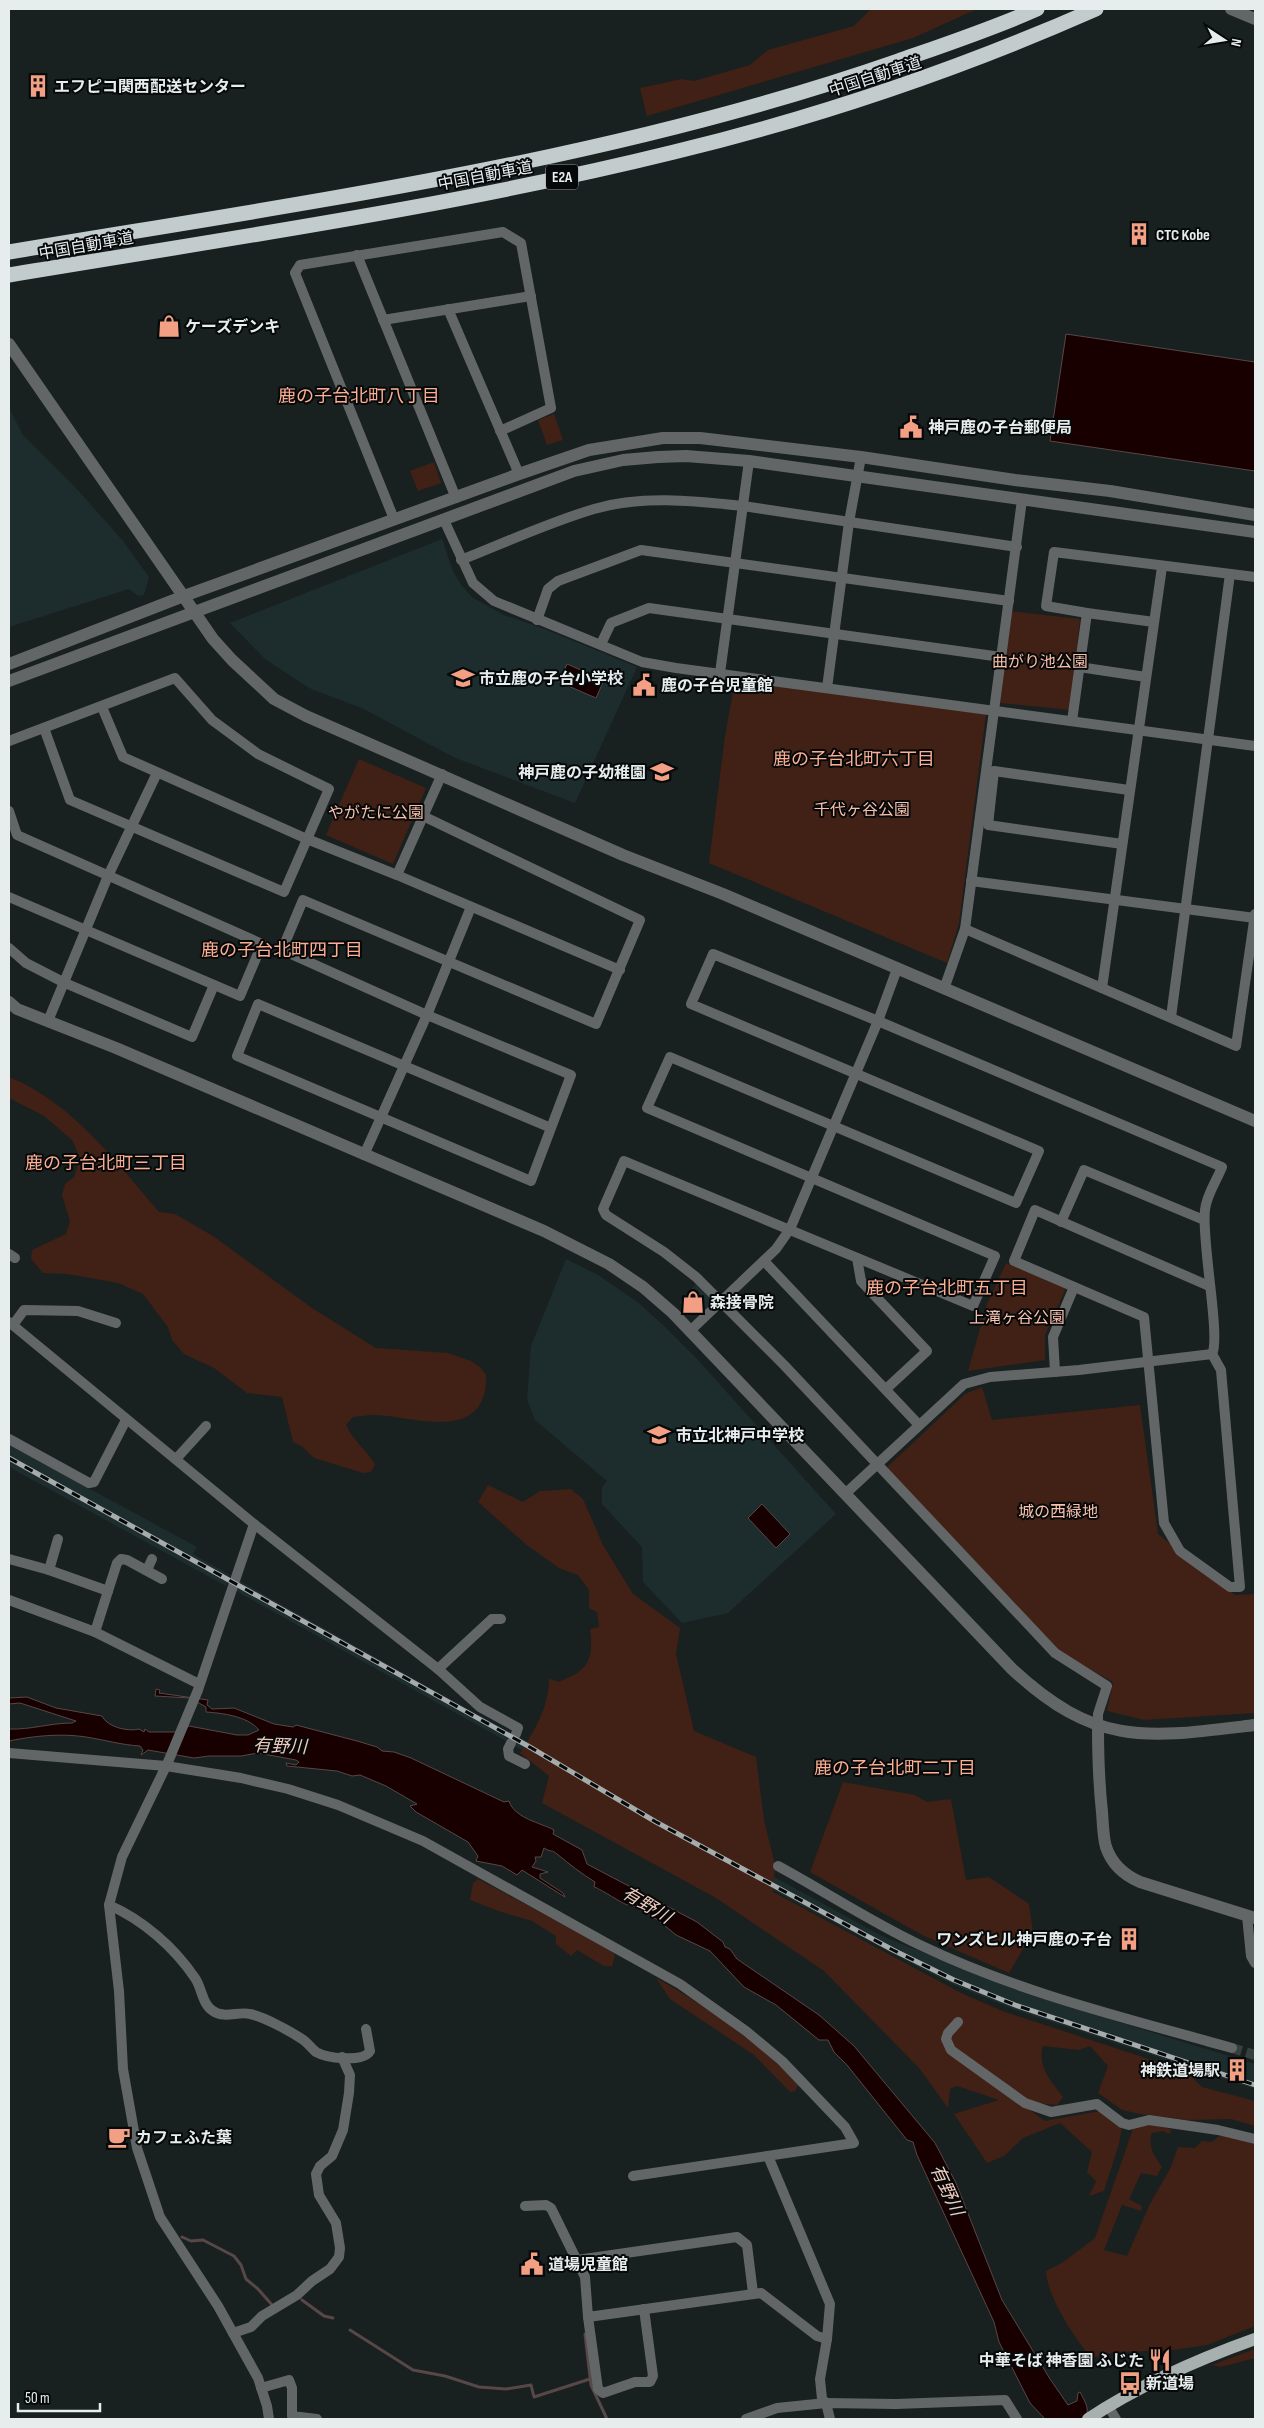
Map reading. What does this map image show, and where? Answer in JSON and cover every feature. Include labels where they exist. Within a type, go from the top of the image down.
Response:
[{"type":"highway","name":"中国自動車道","points":[[9,252],[447,177],[653,133],[780,100],[955,41],[1037,9]]},
{"type":"highway","name":"中国自動車道","points":[[9,275],[343,220],[579,174],[675,152],[781,124],[960,66],[1096,9]]},
{"type":"main road","points":[[1088,2419],[1176,2369],[1255,2339]]},
{"type":"street","points":[[1230,9],[1255,19]]},
{"type":"street","points":[[394,519],[295,273],[300,265],[503,232],[521,243],[551,408],[500,430]]},
{"type":"street","points":[[357,256],[456,498]]},
{"type":"street","points":[[384,320],[531,296]]},
{"type":"street","points":[[448,309],[519,474]]},
{"type":"street","points":[[9,344],[213,639],[232,660],[274,699],[306,716],[623,855],[723,894],[1255,1121]]},
{"type":"street","points":[[9,664],[184,596],[519,474],[589,450],[663,438],[700,438],[861,457],[1015,480],[1110,491],[1255,515]]},
{"type":"street","points":[[9,681],[194,610],[574,471],[623,460],[686,456],[749,461],[1255,532]]},
{"type":"street","points":[[827,688],[849,522],[861,457]]},
{"type":"street","points":[[720,673],[749,461]]},
{"type":"street","points":[[944,988],[965,929],[1022,500]]},
{"type":"street","points":[[461,560],[595,509],[646,501],[701,501],[743,506],[1016,546]]},
{"type":"street","points":[[444,520],[473,583],[494,601],[642,662],[1255,746]]},
{"type":"street","points":[[538,620],[548,589],[558,581],[641,550],[1009,602]]},
{"type":"street","points":[[1154,622],[1046,606],[1054,552],[1162,567],[1255,577]]},
{"type":"street","points":[[1102,988],[1162,567]]},
{"type":"street","points":[[1171,1016],[1230,574]]},
{"type":"street","points":[[601,644],[611,623],[649,608],[1001,657]]},
{"type":"street","points":[[1072,721],[1087,613]]},
{"type":"street","points":[[1079,667],[1146,677]]},
{"type":"street","points":[[9,740],[102,707],[175,678],[212,720],[258,754],[329,789],[284,892],[70,800],[44,728]]},
{"type":"street","points":[[102,707],[123,757],[307,839],[397,874],[620,970]]},
{"type":"street","points":[[1122,844],[988,825],[994,771],[1130,790]]},
{"type":"street","points":[[48,1021],[108,876],[156,773]]},
{"type":"street","points":[[397,874],[425,817],[442,774]]},
{"type":"street","points":[[9,811],[17,835],[262,944],[240,996],[9,897]]},
{"type":"street","points":[[425,817],[640,920],[596,1024],[303,900],[282,950],[426,1015],[571,1075],[551,1128],[531,1181],[383,1116],[237,1056],[258,1004],[551,1128]]},
{"type":"street","points":[[971,881],[1255,918]]},
{"type":"street","points":[[364,1155],[383,1116],[470,907]]},
{"type":"street","points":[[965,929],[1171,1016],[1236,1046],[1255,914]]},
{"type":"street","points":[[9,948],[26,964],[65,983],[192,1037],[214,985]]},
{"type":"street","points":[[1209,1286],[1035,1210],[1014,1261],[1144,1317],[1164,1523],[1180,1551],[1230,1588],[1240,1587],[1221,1370],[1212,1354],[1215,1344],[1204,1220],[1205,1207],[1222,1167],[878,1020],[713,954],[691,1004],[1040,1151],[1016,1203],[833,1124],[670,1057],[656,1085],[647,1108],[811,1176],[994,1256],[973,1306],[624,1161],[603,1209],[606,1215],[664,1252],[696,1277],[784,1365],[1055,1653],[1107,1686],[1098,1714],[1098,1761],[1106,1847],[1116,1865],[1124,1874],[1140,1882],[1251,1917],[1251,1956],[1255,1964]]},
{"type":"street","points":[[690,1331],[776,1249],[790,1229],[878,1020],[896,969]]},
{"type":"street","points":[[9,1002],[17,1008],[544,1232],[609,1264],[643,1287],[690,1331],[1029,1685],[1066,1712],[1098,1727],[1152,1735],[1255,1725]]},
{"type":"street","points":[[1062,1222],[1084,1170],[1204,1220]]},
{"type":"street","points":[[856,1258],[861,1281],[927,1350],[886,1389]]},
{"type":"street","points":[[764,1261],[919,1425]]},
{"type":"street","points":[[1055,1372],[1052,1337],[1074,1287]]},
{"type":"street","points":[[116,1323],[78,1311],[24,1310],[11,1323],[254,1524],[438,1669],[480,1707],[518,1728],[508,1749],[509,1756],[526,1764]]},
{"type":"street","points":[[845,1494],[964,1384],[969,1382],[990,1377],[1149,1363],[1212,1354]]},
{"type":"street","points":[[9,1439],[89,1483],[94,1482],[126,1420]]},
{"type":"street","points":[[176,1459],[204,1432]]},
{"type":"street","points":[[254,1524],[199,1687],[167,1764],[122,1858],[109,1905],[119,1991],[123,2069],[136,2148],[160,2217],[233,2333],[261,2388],[269,2419]]},
{"type":"street","points":[[49,1570],[58,1539]]},
{"type":"street","points":[[9,1559],[49,1570],[108,1591]]},
{"type":"street","points":[[95,1632],[117,1563],[121,1559],[127,1560],[162,1579]]},
{"type":"street","points":[[147,1570],[152,1559]]},
{"type":"street","points":[[9,1600],[95,1632],[199,1687]]},
{"type":"street","points":[[438,1669],[492,1619],[501,1619]]},
{"type":"street","points":[[9,1753],[167,1764],[204,1771],[288,1789],[379,1821],[423,1841],[680,1984],[746,2031],[782,2061],[846,2127],[854,2143],[633,2176]]},
{"type":"street","points":[[778,1866],[884,1927],[980,1971],[1070,2003],[1232,2048]]},
{"type":"street","points":[[109,1905],[128,1914],[148,1928],[186,1965],[211,2010],[220,2015],[249,2013],[302,2039],[317,2052],[330,2057],[362,2058],[367,2055],[370,2051],[366,2029]]},
{"type":"street","points":[[958,2022],[948,2033],[946,2039],[951,2050],[1025,2103],[1051,2112],[1097,2104],[1122,2123],[1129,2125],[1149,2120],[1218,2130],[1255,2139]]},
{"type":"street","points":[[233,2333],[251,2327],[262,2316],[297,2295],[312,2281],[330,2269],[339,2257],[340,2248],[336,2223],[319,2195],[316,2174],[320,2166],[332,2156],[343,2130],[350,2075],[342,2058]]},
{"type":"street","points":[[768,2156],[830,2304],[827,2339],[820,2379],[822,2399],[826,2403],[830,2419]]},
{"type":"street","points":[[525,2206],[546,2205],[551,2208],[585,2277],[588,2317],[598,2389],[603,2393],[635,2382],[650,2382],[653,2376],[644,2309]]},
{"type":"street","points":[[577,2260],[737,2237],[747,2245],[753,2293]]},
{"type":"street","points":[[588,2317],[761,2293],[817,2336],[827,2339]]},
{"type":"street","points":[[261,2388],[289,2380],[292,2388],[292,2416],[318,2419]]},
{"type":"street","points":[[746,2419],[777,2408],[826,2403],[952,2403],[997,2399],[1005,2400],[1017,2419]]},
{"type":"street","points":[[1108,2406],[1116,2419]]},
{"type":"shaded area","points":[[9,408],[23,435],[75,487],[123,541],[149,577],[144,595],[138,596],[129,589],[9,627]]},
{"type":"shaded area","name":"市立鹿の子台小学校","points":[[442,539],[453,571],[461,585],[473,598],[504,615],[542,628],[637,667],[575,803],[453,757],[364,709],[309,688],[265,659],[230,623]]},
{"type":"shaded area","name":"市立北神戸中学校","points":[[566,1259],[598,1275],[639,1303],[664,1326],[698,1360],[836,1514],[728,1613],[682,1623],[643,1582],[642,1547],[602,1504],[602,1487],[607,1481],[535,1420],[527,1400],[531,1346]]},
{"type":"shaded area","points":[[696,1284],[710,1298],[709,1305],[700,1314],[688,1312],[679,1302]]},
{"type":"shaded area","points":[[9,1445],[197,1547],[193,1554],[230,1575],[226,1586],[9,1467]]},
{"type":"shaded area","points":[[240,1581],[455,1702],[882,1936],[1027,1994],[1255,2064],[1255,2089],[1013,2009],[959,1987],[922,1969],[799,1904],[236,1591]]},
{"type":"green space","points":[[871,9],[977,9],[913,38],[647,116],[640,88],[682,79],[694,81],[750,65],[768,50],[854,26]]},
{"type":"green space","points":[[554,414],[563,440],[547,445],[538,420]]},
{"type":"green space","points":[[434,462],[441,483],[418,491],[410,471]]},
{"type":"green space","name":"曲がり池公園","points":[[1010,611],[1080,619],[1070,710],[1000,703]]},
{"type":"green space","name":"千代ヶ谷公園","points":[[735,681],[986,714],[959,923],[947,963],[709,863],[725,736]]},
{"type":"green space","name":"やがたに公園","points":[[359,759],[426,788],[393,864],[326,835]]},
{"type":"green space","points":[[9,1077],[32,1088],[53,1102],[92,1135],[159,1212],[175,1214],[213,1236],[312,1308],[376,1348],[448,1353],[471,1361],[480,1367],[486,1375],[486,1385],[484,1395],[477,1409],[466,1417],[453,1421],[421,1421],[376,1415],[353,1417],[346,1425],[375,1464],[371,1472],[363,1473],[314,1458],[303,1447],[293,1442],[282,1397],[247,1393],[214,1368],[184,1354],[172,1340],[168,1327],[143,1294],[118,1283],[67,1274],[43,1273],[31,1259],[32,1250],[66,1234],[70,1221],[62,1195],[65,1184],[74,1177],[80,1158],[72,1140],[44,1116],[9,1098]]},
{"type":"green space","name":"上滝ヶ谷公園","points":[[1006,1263],[1066,1288],[1045,1335],[1045,1360],[968,1371],[987,1304]]},
{"type":"green space","name":"城の西緑地","points":[[982,1387],[992,1420],[1140,1405],[1158,1534],[1235,1595],[1255,1594],[1255,1713],[1144,1720],[1107,1711],[1113,1682],[1057,1651],[885,1469],[965,1394]]},
{"type":"green space","points":[[488,1485],[523,1502],[540,1491],[571,1489],[583,1499],[603,1545],[633,1594],[680,1628],[676,1654],[694,1731],[756,1757],[764,1820],[775,1865],[773,1892],[961,1993],[1005,2012],[1161,2063],[1191,2076],[1202,2087],[1255,2101],[1255,2126],[1231,2119],[1188,2120],[1122,2110],[1098,2093],[1108,2066],[1090,2046],[1079,2050],[1043,2046],[1042,2061],[1046,2073],[1063,2097],[1057,2105],[1036,2103],[1027,2108],[1045,2121],[1100,2111],[1122,2127],[1119,2144],[1104,2191],[1089,2196],[1096,2181],[1087,2172],[1092,2152],[1060,2123],[1023,2138],[1004,2156],[987,2163],[954,2114],[999,2100],[957,2086],[950,2089],[948,2108],[919,2068],[824,1971],[716,1898],[542,1803],[549,1776],[520,1753],[536,1727],[544,1708],[549,1678],[558,1682],[576,1674],[587,1663],[591,1649],[590,1629],[599,1627],[597,1612],[589,1608],[589,1590],[578,1575],[559,1568],[528,1546],[478,1502]]},
{"type":"green space","points":[[843,1782],[915,1795],[927,1802],[951,1799],[966,1880],[989,1877],[1029,1904],[1033,1932],[1009,1973],[924,1936],[810,1872]]},
{"type":"green space","points":[[478,1879],[611,1950],[615,1956],[612,1966],[604,1966],[577,1950],[571,1956],[556,1944],[556,1936],[532,1921],[470,1900],[473,1883]]},
{"type":"green space","points":[[656,1978],[713,2013],[749,2040],[799,2084],[795,2091],[790,2092],[754,2055],[670,1999]]},
{"type":"green space","points":[[1152,2123],[1172,2130],[1169,2134],[1163,2131],[1152,2133],[1150,2142],[1152,2151],[1162,2167],[1157,2176],[1141,2173],[1129,2199],[1142,2206],[1141,2211],[1122,2205],[1104,2250],[1127,2256],[1150,2204],[1171,2167],[1178,2147],[1195,2148],[1202,2141],[1212,2142],[1223,2133],[1255,2144],[1255,2326],[1207,2345],[1173,2350],[1115,2352],[1091,2358],[1077,2340],[1056,2305],[1046,2271],[1062,2263],[1095,2238],[1134,2126]]},
{"type":"green space","points":[[1255,2349],[1255,2358],[1221,2367],[1212,2365]]},
{"type":"water","points":[[1066,334],[1255,362],[1255,471],[1050,441]]},
{"type":"water","points":[[567,664],[604,680],[596,698],[559,682]]},
{"type":"water","points":[[762,1504],[790,1534],[776,1548],[748,1518]]},
{"type":"water","name":"有野川","points":[[156,1689],[160,1690],[159,1693],[208,1700],[207,1705],[212,1709],[234,1708],[274,1724],[293,1727],[296,1725],[377,1747],[382,1751],[394,1752],[411,1758],[504,1802],[509,1801],[516,1812],[554,1830],[553,1834],[582,1850],[587,1864],[697,1922],[723,1942],[725,1947],[730,1949],[737,1959],[819,2015],[854,2046],[935,2143],[956,2183],[1002,2300],[1068,2405],[1077,2401],[1078,2393],[1080,2392],[1087,2409],[1084,2419],[1045,2419],[1030,2403],[999,2342],[994,2322],[917,2155],[913,2142],[907,2140],[847,2065],[834,2052],[828,2040],[819,2040],[776,2005],[744,1987],[710,1951],[676,1935],[658,1920],[630,1904],[627,1905],[594,1887],[595,1882],[556,1853],[544,1848],[541,1857],[535,1857],[536,1861],[532,1867],[548,1872],[540,1874],[540,1878],[563,1893],[565,1897],[522,1870],[517,1875],[502,1866],[476,1861],[478,1856],[468,1842],[416,1812],[410,1806],[417,1804],[386,1786],[360,1775],[352,1776],[337,1771],[287,1766],[286,1763],[296,1765],[299,1762],[258,1753],[241,1756],[194,1758],[148,1750],[141,1755],[143,1750],[140,1746],[67,1735],[37,1736],[9,1741],[9,1729],[72,1723],[76,1721],[20,1703],[9,1704],[9,1698],[27,1697],[56,1708],[102,1716],[113,1726],[129,1730],[139,1729],[144,1732],[145,1729],[149,1732],[177,1732],[189,1726],[237,1735],[248,1735],[259,1730],[241,1718],[206,1712],[206,1707],[190,1698],[155,1696]]},
{"type":"waterway","points":[[182,2237],[191,2241],[203,2240],[234,2256],[241,2265],[246,2279],[273,2306]]},
{"type":"waterway","points":[[302,2300],[324,2316],[333,2318]]},
{"type":"waterway","points":[[350,2330],[413,2370],[445,2376],[479,2387],[506,2389],[531,2385],[534,2397],[590,2379]]},
{"type":"waterway","points":[[585,2334],[591,2385],[607,2419]]},
{"type":"tunnel","points":[[1232,2048],[1255,2055]]},
{"type":"railway","points":[[9,1458],[528,1746],[656,1822],[893,1950],[954,1980],[1015,2005],[1255,2085]]},
{"type":"place","name":"エフピコ関西配送センター","points":[[38,86]]},
{"type":"place","name":"CTC Kobe","points":[[1139,234]]},
{"type":"place","name":"ケーズデンキ","points":[[169,326]]},
{"type":"place","name":"神戸鹿の子台郵便局","points":[[911,427]]},
{"type":"place","name":"市立鹿の子台小学校","points":[[463,678]]},
{"type":"place","name":"鹿の子台児童館","points":[[644,685]]},
{"type":"place","name":"神戸鹿の子幼稚園","points":[[662,772]]},
{"type":"place","name":"森接骨院","points":[[693,1302]]},
{"type":"place","name":"市立北神戸中学校","points":[[659,1435]]},
{"type":"place","name":"ワンズヒル神戸鹿の子台","points":[[1129,1939]]},
{"type":"place","name":"神鉄道場駅","points":[[1237,2070]]},
{"type":"place","name":"カフェふた葉","points":[[119,2137]]},
{"type":"place","name":"道場児童館","points":[[532,2264]]},
{"type":"place","name":"中華そば 神香園 ふじた","points":[[1160,2360]]},
{"type":"place","name":"新道場","points":[[1130,2383]]},
{"type":"district","name":"鹿の子台北町八丁目","points":[[359,396]]},
{"type":"district","name":"鹿の子台北町六丁目","points":[[854,759]]},
{"type":"district","name":"鹿の子台北町四丁目","points":[[282,950]]},
{"type":"district","name":"鹿の子台北町三丁目","points":[[106,1163]]},
{"type":"district","name":"鹿の子台北町五丁目","points":[[947,1288]]},
{"type":"district","name":"鹿の子台北町二丁目","points":[[895,1768]]}]
